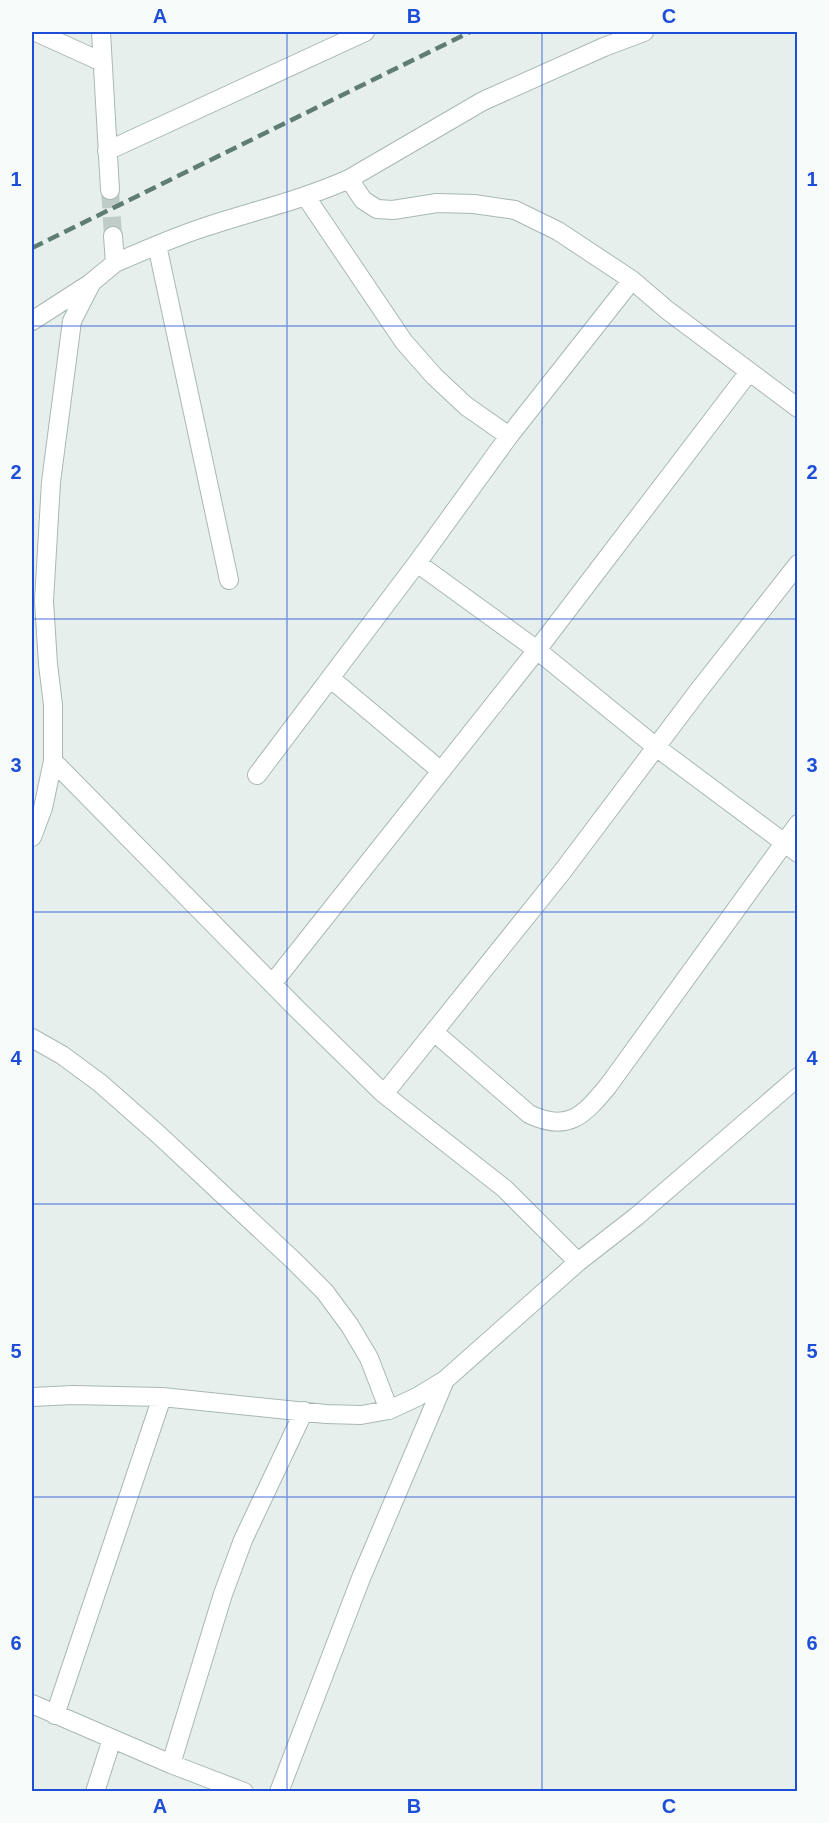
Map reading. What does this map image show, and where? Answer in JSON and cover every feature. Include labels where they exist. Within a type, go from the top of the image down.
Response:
[{"type":"street","points":[[36,32],[102,62]]},
{"type":"street","points":[[101,32],[110,190]]},
{"type":"street","points":[[107,151],[365,32]]},
{"type":"street","points":[[32,321],[92,282],[115,263],[203,227],[306,197],[349,179],[483,101],[604,47],[644,32]]},
{"type":"street","points":[[349,179],[363,201],[377,209],[393,210],[437,203],[474,204],[515,210],[558,231],[632,280],[667,310],[798,408]]},
{"type":"street","points":[[306,197],[404,342],[434,376],[466,406],[509,436]]},
{"type":"street","points":[[113,236],[115,263]]},
{"type":"street","points":[[157,245],[229,580]]},
{"type":"street","points":[[257,776],[509,436],[632,280]]},
{"type":"street","points":[[32,837],[43,808],[53,761],[53,705],[44,601],[51,482],[72,321],[92,282]]},
{"type":"street","points":[[272,984],[537,650],[749,372]]},
{"type":"street","points":[[417,563],[537,650],[656,747],[790,847]]},
{"type":"street","points":[[384,1094],[562,872],[798,564]]},
{"type":"street","points":[[330,678],[441,771]]},
{"type":"street","points":[[53,761],[272,984],[384,1094],[505,1190],[578,1262]]},
{"type":"street","points":[[434,1032],[530,1114],[544,1121],[559,1123],[578,1117],[608,1086],[790,847],[798,824]]},
{"type":"street","points":[[32,1038],[62,1055],[100,1083],[176,1151],[325,1292],[350,1326],[369,1358],[389,1410]]},
{"type":"street","points":[[32,1397],[73,1395],[162,1397],[304,1412],[361,1415],[389,1410],[445,1380],[578,1262],[637,1216],[798,1077]]},
{"type":"street","points":[[279,1791],[361,1578],[445,1380]]},
{"type":"street","points":[[56,1715],[162,1397]]},
{"type":"street","points":[[171,1764],[222,1594],[243,1540],[304,1412]]},
{"type":"street","points":[[32,1704],[171,1764],[244,1791]]},
{"type":"street","points":[[95,1791],[112,1739]]},
{"type":"tunnel","points":[[110,190],[113,236]]},
{"type":"railway","points":[[32,248],[470,32]]}]
